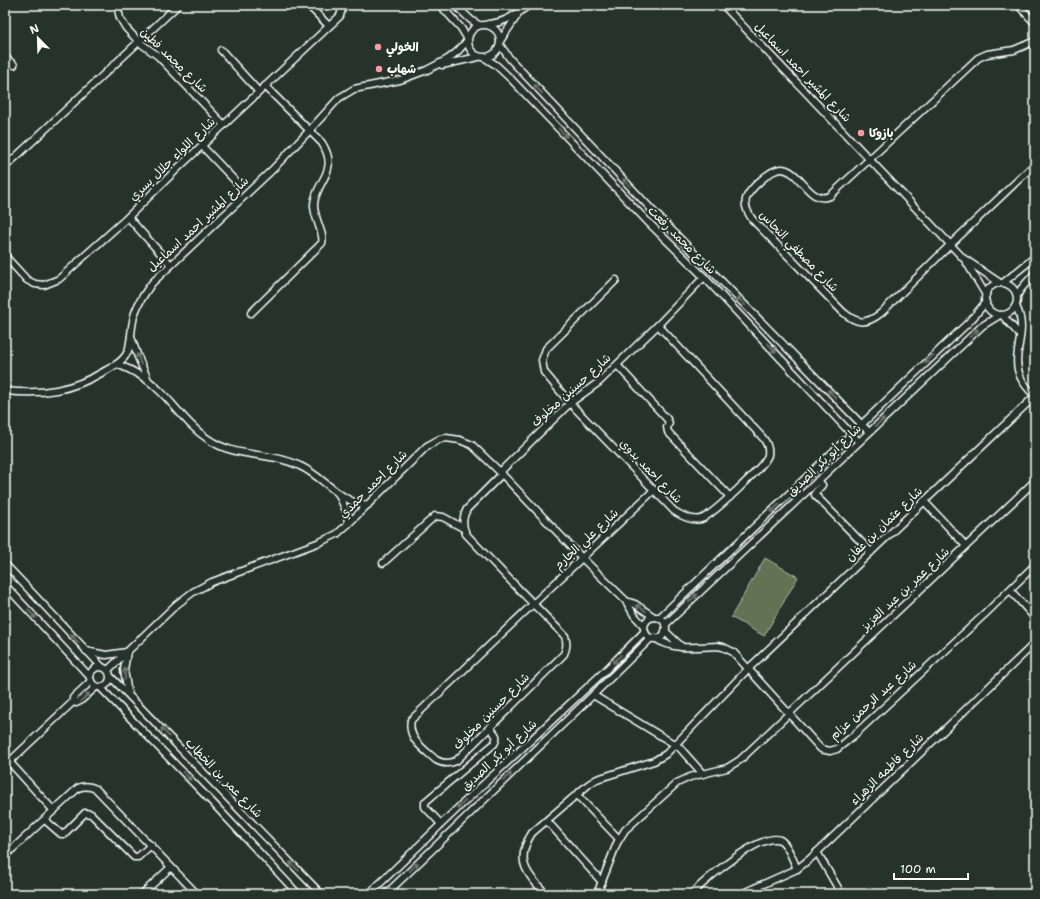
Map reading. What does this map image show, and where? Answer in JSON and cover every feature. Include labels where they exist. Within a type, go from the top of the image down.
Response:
[{"type":"street","name":"شارع محمد فطين","points":[[117,5],[122,24],[139,42],[158,56],[224,125]]},
{"type":"street","points":[[5,167],[178,5]]},
{"type":"street","points":[[308,5],[329,26]]},
{"type":"street","name":"شارع اللواء جلال يسري","points":[[5,256],[27,280],[35,284],[44,286],[59,280],[128,217],[340,16],[343,5]]},
{"type":"street","points":[[440,5],[461,28],[467,39],[470,51],[478,57],[485,58],[495,53],[510,26],[522,10]]},
{"type":"street","points":[[455,5],[471,20],[482,25],[492,27],[497,31],[500,43]]},
{"type":"street","points":[[467,39],[470,31],[482,25],[500,23],[529,5]]},
{"type":"street","name":"شارع المشير احمد اسماعيل","points":[[724,5],[870,158],[950,245],[965,260],[1002,283]]},
{"type":"street","points":[[1018,5],[1035,23]]},
{"type":"street","name":"شارع المشير احمد اسماعيل","points":[[427,70],[448,59],[458,51],[467,39]]},
{"type":"street","points":[[870,158],[978,58],[987,54],[1014,50],[1035,41]]},
{"type":"street","name":"شارع محمد رفعت","points":[[500,43],[510,59],[648,206],[869,432]]},
{"type":"street","points":[[221,50],[259,92]]},
{"type":"street","points":[[5,57],[14,65]]},
{"type":"street","name":"شارع المشير احمد اسماعيل","points":[[5,391],[32,393],[52,392],[84,382],[117,364],[128,350],[133,318],[144,294],[152,283],[272,170],[346,92],[400,80],[451,62],[478,57]]},
{"type":"street","name":"شارع محمد رفعت","points":[[485,58],[496,65],[511,79],[640,214],[704,277],[858,442]]},
{"type":"street","points":[[251,313],[323,241],[315,218],[314,203],[327,172],[328,157],[326,150],[322,143],[265,86]]},
{"type":"street","points":[[202,146],[239,185]]},
{"type":"street","name":"شارع مصطفي النحاس","points":[[870,158],[835,192],[821,198],[812,193],[788,171],[781,169],[773,171],[760,181],[748,194],[746,200],[748,213],[848,317],[862,322],[874,319],[881,314],[950,245]]},
{"type":"street","points":[[950,245],[1035,164]]},
{"type":"street","points":[[640,214],[648,206]]},
{"type":"street","points":[[647,221],[649,215],[654,212]]},
{"type":"street","points":[[128,217],[171,265]]},
{"type":"street","points":[[1020,335],[1001,315],[991,310],[986,302],[986,295],[991,287],[1002,283],[1035,257]]},
{"type":"street","name":"شارع المشير احمد اسماعيل","points":[[965,260],[986,295]]},
{"type":"street","points":[[1035,273],[1021,289],[1017,296],[1016,306],[1021,320],[1017,364],[1018,371],[1023,382],[1035,396]]},
{"type":"street","name":"شارع حسنين مخلوف","points":[[533,604],[411,720],[409,726],[413,738],[436,760],[446,764],[456,761],[564,654],[567,648],[565,636],[466,534],[463,528],[464,515],[467,509],[570,403],[599,382],[658,325],[704,277]]},
{"type":"street","name":"شارع احمد بدوي","points":[[616,280],[546,349],[543,354],[542,366],[544,372],[570,403],[674,511],[682,516],[693,519],[705,517],[730,497],[766,460],[768,448],[766,443],[658,325]]},
{"type":"street","points":[[1002,283],[1011,286],[1016,292],[1017,296]]},
{"type":"street","name":"شارع أبو بكر الصديق","points":[[656,618],[751,531],[976,315],[986,302]]},
{"type":"street","points":[[1001,315],[1009,313],[1016,306]]},
{"type":"street","name":"شارع أبو بكر الصديق","points":[[665,628],[818,480],[982,326],[1001,315]]},
{"type":"street","points":[[131,336],[140,363],[149,382]]},
{"type":"street","points":[[117,364],[132,370],[160,390],[197,431],[216,445],[239,453],[268,456],[291,462],[312,473],[338,493],[355,503],[368,505]]},
{"type":"street","points":[[617,365],[669,421],[667,429],[668,432],[730,497]]},
{"type":"street","name":"شارع عثمان بن عفان","points":[[546,894],[529,875],[525,867],[523,858],[524,849],[532,833],[597,779],[660,758],[676,745],[748,669],[1035,396]]},
{"type":"street","name":"شارع احمد حمدي","points":[[108,670],[176,605],[193,592],[212,582],[328,539],[348,524],[427,446],[440,439],[453,438],[467,442],[501,473],[582,558],[626,601],[644,629]]},
{"type":"street","points":[[818,480],[822,485],[815,495],[871,552]]},
{"type":"street","name":"شارع عمر بن عبد العزيز","points":[[598,894],[619,839],[625,830],[671,787],[683,780],[727,768],[736,763],[1035,480]]},
{"type":"street","name":"شارع علي الجارم","points":[[533,604],[654,490]]},
{"type":"street","points":[[338,493],[345,508],[348,524]]},
{"type":"street","points":[[924,501],[966,546]]},
{"type":"street","points":[[383,563],[434,516],[440,516],[463,528]]},
{"type":"street","points":[[5,564],[86,651],[102,667],[108,670],[111,677],[108,685],[98,687],[80,702],[76,703],[74,701]]},
{"type":"street","name":"شارع عبد الرحمن عزام","points":[[653,638],[668,646],[723,647],[733,652],[821,749],[830,752],[837,749],[859,731],[1010,590],[1035,564]]},
{"type":"street","points":[[5,585],[90,679],[211,801],[298,894]]},
{"type":"street","points":[[1010,590],[1035,618]]},
{"type":"street","name":"شارع احمد حمدي","points":[[626,601],[635,604],[656,618]]},
{"type":"street","points":[[665,628],[661,636],[653,638],[647,635],[644,629],[647,621],[656,618],[662,620],[665,628],[682,647]]},
{"type":"street","name":"شارع أبو بكر الصديق","points":[[369,894],[441,824],[607,669],[644,629]]},
{"type":"street","name":"شارع أبو بكر الصديق","points":[[386,894],[653,638]]},
{"type":"street","name":"شارع فاطمه الزهراء","points":[[741,894],[797,869],[817,852],[1035,643]]},
{"type":"street","points":[[86,651],[106,654],[127,652],[124,677],[128,695]]},
{"type":"street","points":[[8,764],[74,701],[73,698],[90,679],[93,670],[102,667]]},
{"type":"street","name":"شارع عمر بن الخطاب","points":[[111,677],[259,832],[321,894]]},
{"type":"street","points":[[593,695],[679,747],[703,774]]},
{"type":"street","points":[[441,824],[425,807],[425,802],[494,744],[497,736],[490,728]]},
{"type":"street","points":[[5,757],[8,764],[54,811]]},
{"type":"street","points":[[5,856],[78,788],[90,786],[96,789],[197,894]]},
{"type":"street","points":[[577,795],[619,839]]},
{"type":"street","points":[[45,820],[61,834],[64,834],[85,813],[88,813],[91,814],[134,857],[138,856],[151,845]]},
{"type":"street","points":[[547,821],[602,882]]},
{"type":"street","points":[[692,894],[714,874],[742,853],[769,840],[781,840],[797,869]]},
{"type":"street","points":[[817,852],[838,888],[838,894]]},
{"type":"street","points":[[142,894],[171,867]]},
{"type":"green space","points":[[765,558],[798,577],[764,636],[731,617]]},
{"type":"place","name":"الخولي","points":[[378,47]]},
{"type":"place","name":"شهاب","points":[[379,69]]},
{"type":"place","name":"بازوكا","points":[[861,133]]}]
